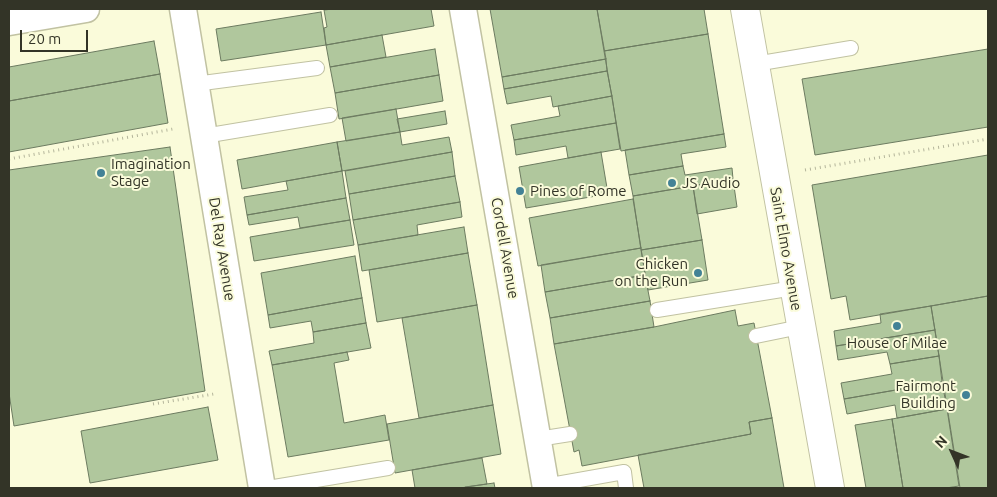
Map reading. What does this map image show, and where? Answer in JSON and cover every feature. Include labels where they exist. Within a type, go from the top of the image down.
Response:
[{"type":"street","points":[[9,22],[86,9]]},
{"type":"street","name":"Del Ray Avenue","points":[[183,9],[262,488]]},
{"type":"street","name":"Cordell Avenue","points":[[463,9],[545,487]]},
{"type":"street","name":"Saint Elmo Avenue","points":[[745,9],[830,488]]},
{"type":"lane","points":[[755,64],[851,48]]},
{"type":"lane","points":[[195,84],[317,68]]},
{"type":"lane","points":[[204,136],[330,115]]},
{"type":"lane","points":[[657,310],[794,288]]},
{"type":"lane","points":[[756,336],[800,327]]},
{"type":"lane","points":[[538,439],[570,434]]},
{"type":"lane","points":[[268,488],[388,468]]},
{"type":"lane","points":[[545,487],[624,472],[626,488]]},
{"type":"path","points":[[9,159],[173,129]]},
{"type":"path","points":[[805,170],[988,139]]},
{"type":"path","points":[[153,404],[214,394]]},
{"type":"building","points":[[431,9],[434,26],[326,45],[324,28],[327,27],[324,10]]},
{"type":"building","points":[[490,9],[597,9],[606,59],[502,77]]},
{"type":"building","points":[[597,9],[704,9],[708,34],[604,51]]},
{"type":"building","points":[[321,12],[326,45],[221,61],[216,29]]},
{"type":"building","points":[[708,34],[724,134],[621,151],[604,51]]},
{"type":"building","points":[[382,35],[386,57],[330,67],[326,45]]},
{"type":"building","points":[[154,41],[160,74],[9,101],[9,67]]},
{"type":"building","points":[[435,49],[439,75],[335,93],[330,67]]},
{"type":"building","points":[[988,49],[988,127],[815,155],[802,79]]},
{"type":"building","points":[[606,59],[607,71],[504,89],[502,77]]},
{"type":"building","points":[[607,71],[612,96],[553,107],[551,96],[507,104],[504,89]]},
{"type":"building","points":[[160,74],[168,123],[9,152],[9,101]]},
{"type":"building","points":[[439,75],[443,101],[339,119],[335,93]]},
{"type":"building","points":[[612,96],[616,123],[514,140],[511,125],[560,116],[558,106]]},
{"type":"building","points":[[396,109],[400,132],[346,141],[342,118]]},
{"type":"building","points":[[445,111],[447,124],[400,132],[397,119]]},
{"type":"building","points":[[616,123],[620,149],[568,158],[566,146],[516,155],[514,140]]},
{"type":"building","points":[[400,132],[402,145],[449,137],[452,152],[342,171],[337,142]]},
{"type":"building","points":[[724,134],[726,147],[681,154],[683,166],[629,175],[625,150]]},
{"type":"building","points":[[337,142],[342,171],[242,189],[237,160]]},
{"type":"building","points":[[170,147],[205,391],[14,426],[9,393],[9,170]]},
{"type":"building","points":[[452,152],[455,176],[349,194],[345,171]]},
{"type":"building","points":[[601,152],[608,194],[526,208],[519,167]]},
{"type":"building","points":[[988,155],[988,296],[850,320],[846,296],[831,299],[812,185]]},
{"type":"building","name":"JS Audio","points":[[683,166],[685,175],[732,168],[733,179],[633,196],[629,175]]},
{"type":"building","points":[[342,171],[346,198],[247,215],[244,197],[288,190],[286,181]]},
{"type":"building","points":[[455,176],[460,202],[353,220],[349,194]]},
{"type":"building","points":[[733,179],[737,207],[697,214],[693,186]]},
{"type":"building","points":[[693,186],[702,240],[641,250],[633,196]]},
{"type":"building","points":[[346,198],[350,220],[300,228],[298,217],[249,225],[247,215]]},
{"type":"building","points":[[633,199],[641,248],[538,266],[529,218]]},
{"type":"building","points":[[460,202],[462,217],[417,225],[418,235],[358,245],[353,220]]},
{"type":"building","points":[[350,220],[354,245],[254,261],[250,237]]},
{"type":"building","points":[[464,227],[468,253],[362,271],[358,245]]},
{"type":"building","points":[[702,240],[708,280],[648,290],[641,250]]},
{"type":"building","points":[[641,248],[645,275],[545,292],[541,265]]},
{"type":"building","points":[[468,253],[477,305],[377,322],[369,270]]},
{"type":"building","points":[[355,256],[362,298],[268,315],[261,273]]},
{"type":"building","points":[[645,275],[650,301],[550,318],[545,292]]},
{"type":"building","name":"Fairmont Building","points":[[988,296],[988,488],[960,488],[931,306]]},
{"type":"building","points":[[362,298],[366,323],[313,332],[311,321],[270,328],[268,315]]},
{"type":"building","points":[[650,301],[654,327],[554,344],[550,318]]},
{"type":"building","points":[[477,305],[493,405],[419,418],[402,318]]},
{"type":"building","name":"House of Milae","points":[[931,306],[935,330],[836,346],[834,331],[881,323],[880,314]]},
{"type":"building","points":[[735,310],[738,326],[754,323],[772,418],[749,422],[751,434],[582,466],[579,450],[574,452],[554,344],[654,327]]},
{"type":"building","points":[[366,323],[371,348],[272,365],[269,351],[314,343],[313,332]]},
{"type":"building","points":[[935,330],[939,356],[890,364],[887,352],[838,360],[836,346]]},
{"type":"building","points":[[347,352],[349,360],[334,363],[344,423],[385,415],[389,440],[288,457],[272,365]]},
{"type":"building","points":[[939,356],[942,382],[844,399],[841,383],[892,374],[890,364]]},
{"type":"building","points":[[942,382],[947,409],[897,418],[895,405],[847,414],[844,399]]},
{"type":"building","points":[[493,405],[501,454],[395,473],[387,424]]},
{"type":"building","points":[[208,407],[218,460],[90,483],[81,431]]},
{"type":"building","points":[[947,409],[959,486],[946,488],[903,488],[892,419]]},
{"type":"building","points":[[772,418],[784,488],[644,488],[638,455],[751,434],[749,422]]},
{"type":"building","points":[[892,419],[903,488],[866,488],[855,425]]},
{"type":"building","points":[[482,458],[487,484],[460,488],[415,488],[412,470]]},
{"type":"building","points":[[494,483],[495,488],[465,488],[465,487]]},
{"type":"place","name":"Imagination Stage","points":[[101,173]]},
{"type":"place","name":"JS Audio","points":[[672,183]]},
{"type":"place","name":"Pines of Rome","points":[[520,191]]},
{"type":"place","name":"Chicken on the Run","points":[[698,273]]},
{"type":"place","name":"House of Milae","points":[[897,326]]},
{"type":"place","name":"Fairmont Building","points":[[966,395]]}]
